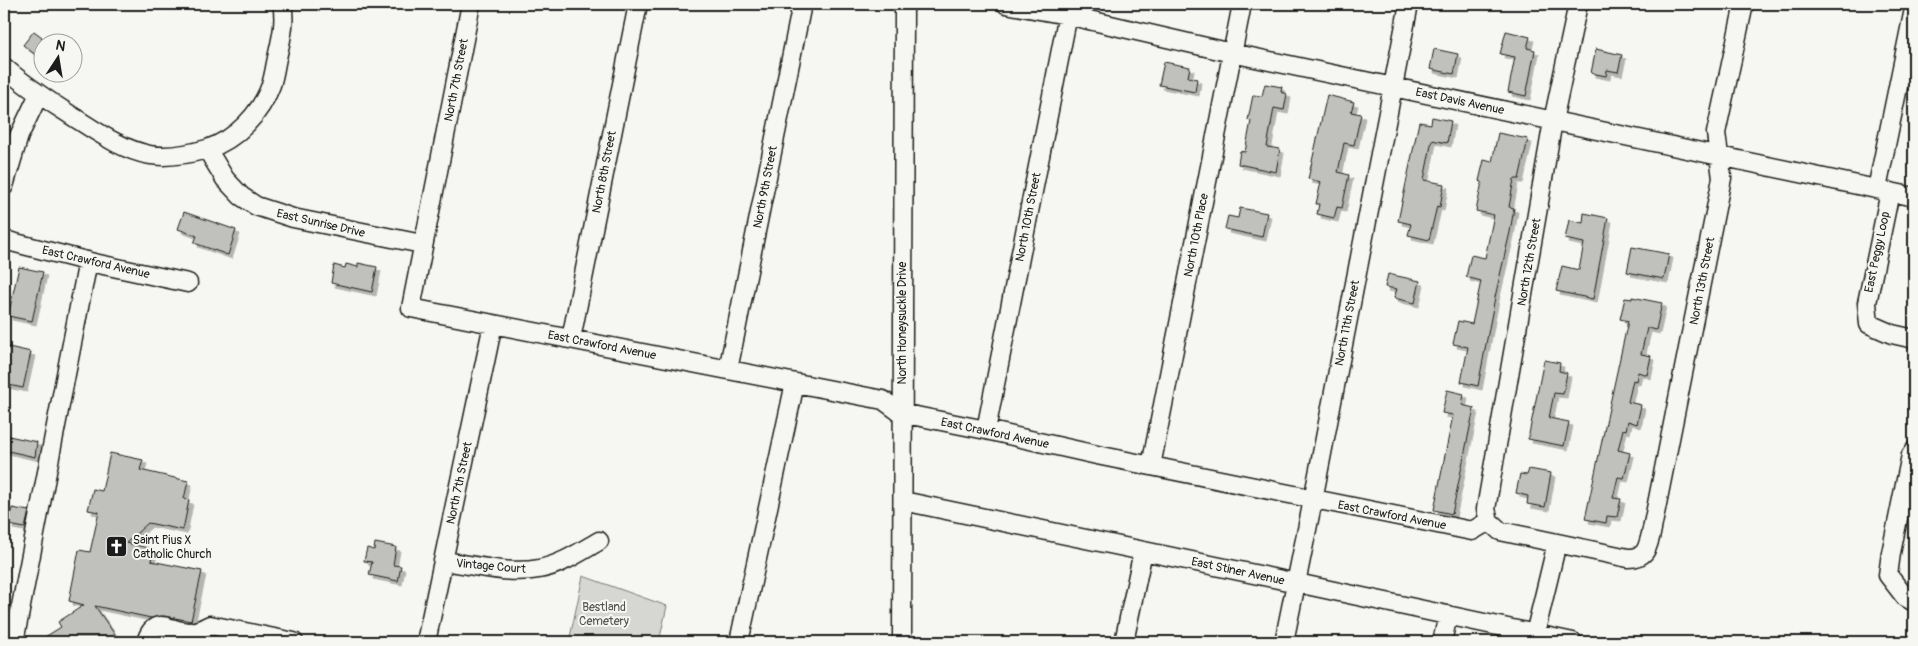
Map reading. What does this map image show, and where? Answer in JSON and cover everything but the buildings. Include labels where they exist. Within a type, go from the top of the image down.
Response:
[{"type":"street","points":[[4,67],[39,94],[98,132],[128,148],[151,155],[188,155],[220,145],[240,129],[259,108],[266,97],[271,84],[283,27],[282,4]]},
{"type":"street","name":"North 7th Street","points":[[422,244],[471,4]]},
{"type":"street","name":"North 8th Street","points":[[571,340],[638,4]]},
{"type":"street","name":"North 9th Street","points":[[728,370],[802,4]]},
{"type":"street","name":"North Honeysuckle Drive","points":[[902,642],[904,4]]},
{"type":"street","name":"East Davis Avenue","points":[[1006,4],[1068,10],[1232,53],[1914,197]]},
{"type":"street","name":"North 10th Place","points":[[1152,466],[1242,4]]},
{"type":"street","name":"North 11th Street","points":[[1284,642],[1409,4]]},
{"type":"street","name":"North 12th Street","points":[[1489,521],[1486,509],[1554,121],[1578,4]]},
{"type":"street","name":"North 13th Street","points":[[1557,543],[1628,558],[1641,556],[1648,546],[1722,178],[1716,133],[1744,4]]},
{"type":"street","points":[[1884,190],[1914,9]]},
{"type":"street","name":"North 10th Street","points":[[986,430],[1068,10]]},
{"type":"street","points":[[4,186],[19,136],[39,94]]},
{"type":"street","name":"East Sunrise Drive","points":[[207,149],[225,179],[241,196],[256,206],[294,218],[422,244]]},
{"type":"street","name":"East Peggy Loop","points":[[1884,190],[1866,303],[1869,324],[1892,334],[1914,339]]},
{"type":"street","name":"East Crawford Avenue","points":[[4,240],[188,283]]},
{"type":"street","name":"East Crawford Avenue","points":[[422,244],[411,308],[883,400],[902,413],[1313,500],[1472,531],[1489,521]]},
{"type":"street","points":[[14,642],[88,261]]},
{"type":"street","name":"North 7th Street","points":[[426,642],[493,324]]},
{"type":"street","points":[[739,642],[796,383]]},
{"type":"street","points":[[1914,451],[1911,455],[1888,575],[1905,597],[1914,602]]},
{"type":"street","name":"East Stiner Avenue","points":[[903,501],[1297,582],[1574,642]]},
{"type":"street","points":[[1489,521],[1500,531],[1557,543],[1535,634]]},
{"type":"street","name":"Vintage Court","points":[[443,561],[514,570],[540,569],[566,560],[599,541]]},
{"type":"street","points":[[1124,642],[1143,551]]},
{"type":"street","points":[[1442,642],[1448,615]]},
{"type":"street","points":[[146,642],[149,631],[156,626],[165,626],[187,632],[198,631],[210,625],[294,642]]},
{"type":"green space","name":"Bestland Cemetery","points":[[583,576],[667,606],[659,642],[569,642]]},
{"type":"place","name":"Saint Pius X Catholic Church","points":[[117,547]]}]
